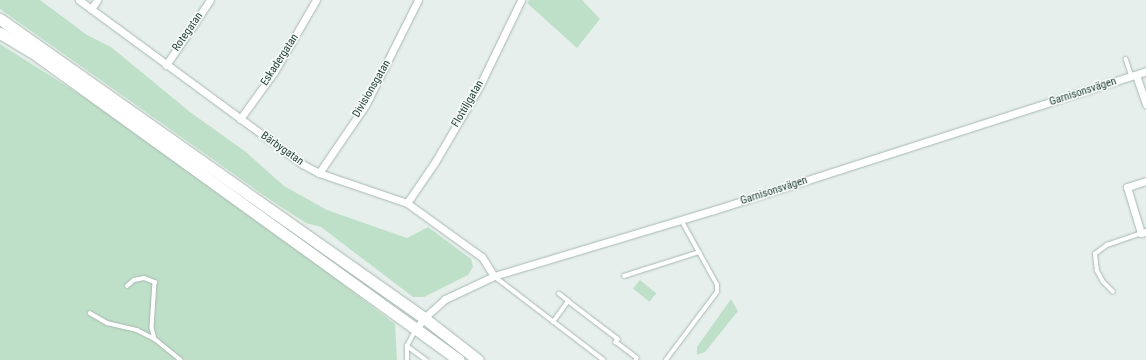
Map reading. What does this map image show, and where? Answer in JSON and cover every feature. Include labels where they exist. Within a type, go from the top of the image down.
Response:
[{"type":"main road","points":[[0,19],[424,318],[478,360]]},
{"type":"main road","points":[[0,33],[64,75],[415,330],[459,360]]},
{"type":"street","name":"Bärbygatan","points":[[79,0],[302,164],[319,173],[407,203],[482,257],[494,276]]},
{"type":"street","points":[[91,9],[97,0]]},
{"type":"street","name":"Rotegatan","points":[[166,65],[210,0]]},
{"type":"street","name":"Eskadergatan","points":[[240,119],[274,72],[316,0]]},
{"type":"street","name":"Divisionsgatan","points":[[319,173],[366,104],[418,0]]},
{"type":"street","name":"Flottiljgatan","points":[[407,203],[435,162],[479,87],[521,0]]},
{"type":"street","name":"Garnisonsvägen","points":[[415,330],[424,318],[445,299],[494,276],[681,220],[1146,72]]},
{"type":"street","points":[[1134,75],[1146,104]]},
{"type":"street","points":[[1144,233],[1127,187],[1146,181]]},
{"type":"lane","points":[[1126,59],[1134,75]]},
{"type":"lane","points":[[666,360],[717,292],[717,285],[681,220]]},
{"type":"lane","points":[[1113,292],[1103,282],[1098,271],[1095,254],[1106,245],[1144,233]]},
{"type":"lane","points":[[624,276],[699,252]]},
{"type":"lane","points":[[494,276],[604,360]]},
{"type":"lane","points":[[127,286],[134,280],[144,278],[155,282],[152,328],[155,338]]},
{"type":"lane","points":[[560,294],[618,339],[616,342],[637,358],[636,360]]},
{"type":"lane","points":[[553,322],[568,301]]},
{"type":"lane","points":[[90,313],[107,324],[137,330],[155,338],[181,360]]},
{"type":"lane","points":[[407,360],[408,346],[415,330]]},
{"type":"lane","points":[[408,346],[426,360]]},
{"type":"green space","points":[[0,0],[40,0],[87,35],[111,47],[190,112],[246,152],[284,186],[327,210],[407,238],[428,227],[471,259],[473,267],[468,275],[424,297],[413,297],[321,227],[306,223],[269,199],[0,9]]},
{"type":"green space","points":[[529,0],[582,0],[600,19],[577,48],[527,3]]},
{"type":"green space","points":[[0,44],[106,111],[275,232],[395,324],[397,360],[0,360]]},
{"type":"green space","points":[[640,280],[656,293],[649,302],[633,289]]},
{"type":"green space","points":[[731,299],[738,311],[705,352],[697,355],[697,347]]}]
